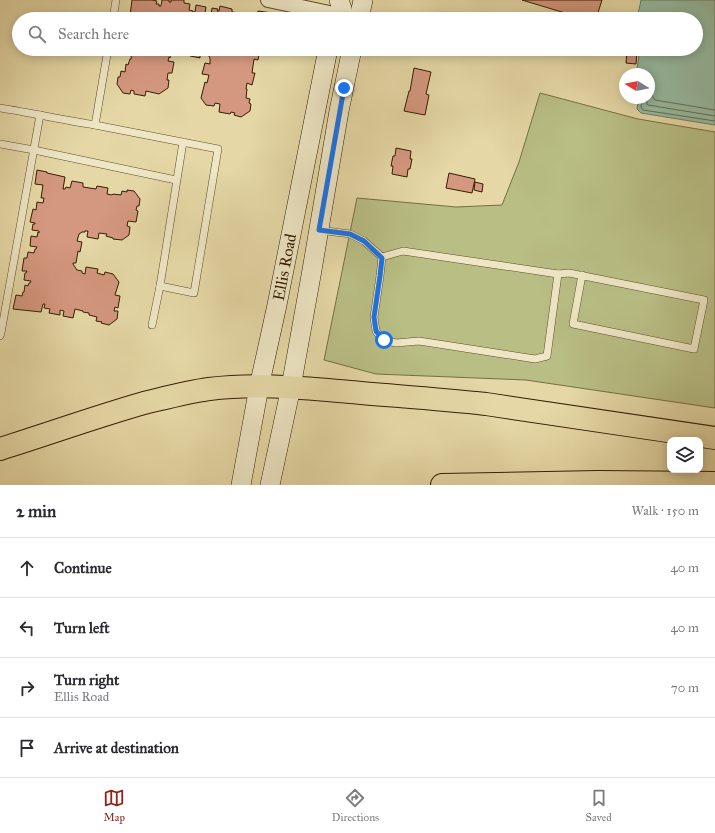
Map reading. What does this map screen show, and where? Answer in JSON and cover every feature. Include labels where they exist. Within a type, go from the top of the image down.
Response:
[{"type":"highway","points":[[0,449],[122,409],[186,393],[228,387],[291,387],[451,400],[715,438]]},
{"type":"highway","points":[[442,485],[590,482],[715,483]]},
{"type":"main road","name":"Ellis Road","points":[[241,485],[259,387],[327,56]]},
{"type":"main road","points":[[339,56],[334,94],[339,111]]},
{"type":"main road","name":"Ellis Road","points":[[270,485],[291,387],[339,111],[351,56]]},
{"type":"street","points":[[268,0],[337,10]]},
{"type":"lane","points":[[114,12],[116,0]]},
{"type":"lane","points":[[95,125],[107,56]]},
{"type":"lane","points":[[0,108],[218,149],[194,293],[160,286]]},
{"type":"lane","points":[[0,336],[40,115]]},
{"type":"lane","points":[[152,325],[160,286],[183,142]]},
{"type":"lane","points":[[0,144],[176,180]]},
{"type":"lane","points":[[319,230],[350,234],[364,241],[382,258]]},
{"type":"lane","points":[[382,258],[403,250],[558,274],[569,273],[582,275],[704,300],[694,349],[573,324],[582,275]]},
{"type":"lane","points":[[382,258],[374,317],[376,331],[384,340],[396,343],[419,341],[535,359],[547,356],[558,274]]},
{"type":"shaded area","points":[[540,93],[638,119],[715,132],[715,408],[526,380],[376,374],[324,360],[357,198],[456,207],[502,205],[519,162]]},
{"type":"water","points":[[641,0],[715,0],[715,125],[641,113],[637,109],[638,104],[655,104],[655,68],[637,68],[639,56],[703,56],[703,12],[638,12]]},
{"type":"building","points":[[132,0],[157,1],[156,4],[161,6],[162,0],[169,0],[169,2],[171,2],[171,0],[184,0],[184,3],[190,4],[189,10],[193,11],[193,12],[130,12]]},
{"type":"building","points":[[522,0],[602,0],[598,12],[562,12]]},
{"type":"building","points":[[196,5],[206,7],[205,12],[195,12]]},
{"type":"building","points":[[220,6],[232,9],[232,12],[211,12],[212,8],[218,9],[217,11],[219,11]]},
{"type":"building","points":[[131,56],[170,56],[168,61],[174,62],[172,73],[168,73],[168,88],[159,94],[146,91],[145,96],[134,94],[134,91],[131,90],[130,94],[123,93],[117,84],[118,77],[120,77],[121,71],[125,72],[126,64],[128,65]]},
{"type":"building","points":[[209,56],[259,56],[258,60],[254,59],[252,73],[255,73],[252,85],[247,83],[246,89],[246,98],[250,99],[249,103],[251,104],[250,111],[241,117],[234,115],[235,113],[231,112],[230,114],[219,112],[220,104],[215,103],[214,106],[206,105],[201,98],[205,82],[207,83],[209,75],[202,74],[205,63],[210,64]]},
{"type":"building","points":[[627,56],[637,56],[636,64],[626,63]]},
{"type":"building","points":[[414,68],[431,72],[426,94],[429,95],[425,115],[404,111],[410,91]]},
{"type":"building","points":[[396,148],[411,151],[410,159],[412,159],[407,177],[392,174],[393,166],[391,166]]},
{"type":"building","points":[[37,170],[65,177],[63,189],[66,187],[70,188],[72,181],[83,183],[83,187],[96,189],[97,186],[108,188],[107,194],[112,195],[121,195],[122,191],[127,192],[127,190],[134,191],[140,199],[139,206],[137,206],[136,210],[138,211],[136,222],[128,221],[127,226],[130,227],[129,235],[122,240],[113,239],[106,236],[107,234],[99,233],[98,239],[87,237],[88,231],[85,231],[79,234],[77,241],[82,242],[80,252],[78,251],[76,263],[73,263],[77,270],[82,271],[82,273],[85,274],[86,267],[98,269],[97,273],[104,275],[105,272],[113,274],[119,282],[115,295],[120,296],[118,308],[115,307],[114,311],[118,311],[117,319],[109,325],[96,321],[97,317],[89,315],[89,313],[75,309],[73,318],[63,316],[64,311],[60,310],[60,315],[49,313],[50,309],[44,308],[45,304],[43,304],[41,312],[13,309],[16,295],[22,296],[25,285],[28,286],[31,281],[24,280],[25,273],[27,271],[22,271],[24,258],[27,258],[28,252],[34,253],[37,247],[30,246],[31,236],[37,237],[39,231],[32,230],[33,224],[35,223],[30,222],[33,209],[36,210],[37,202],[43,203],[44,198],[41,198],[43,185],[35,184]]},
{"type":"building","points":[[449,173],[475,179],[472,193],[446,188]]},
{"type":"building","points":[[475,182],[483,184],[482,192],[474,190]]},
{"type":"route","points":[[344,88],[319,230],[350,234],[364,241],[382,258],[374,317],[376,331],[384,340]]}]
